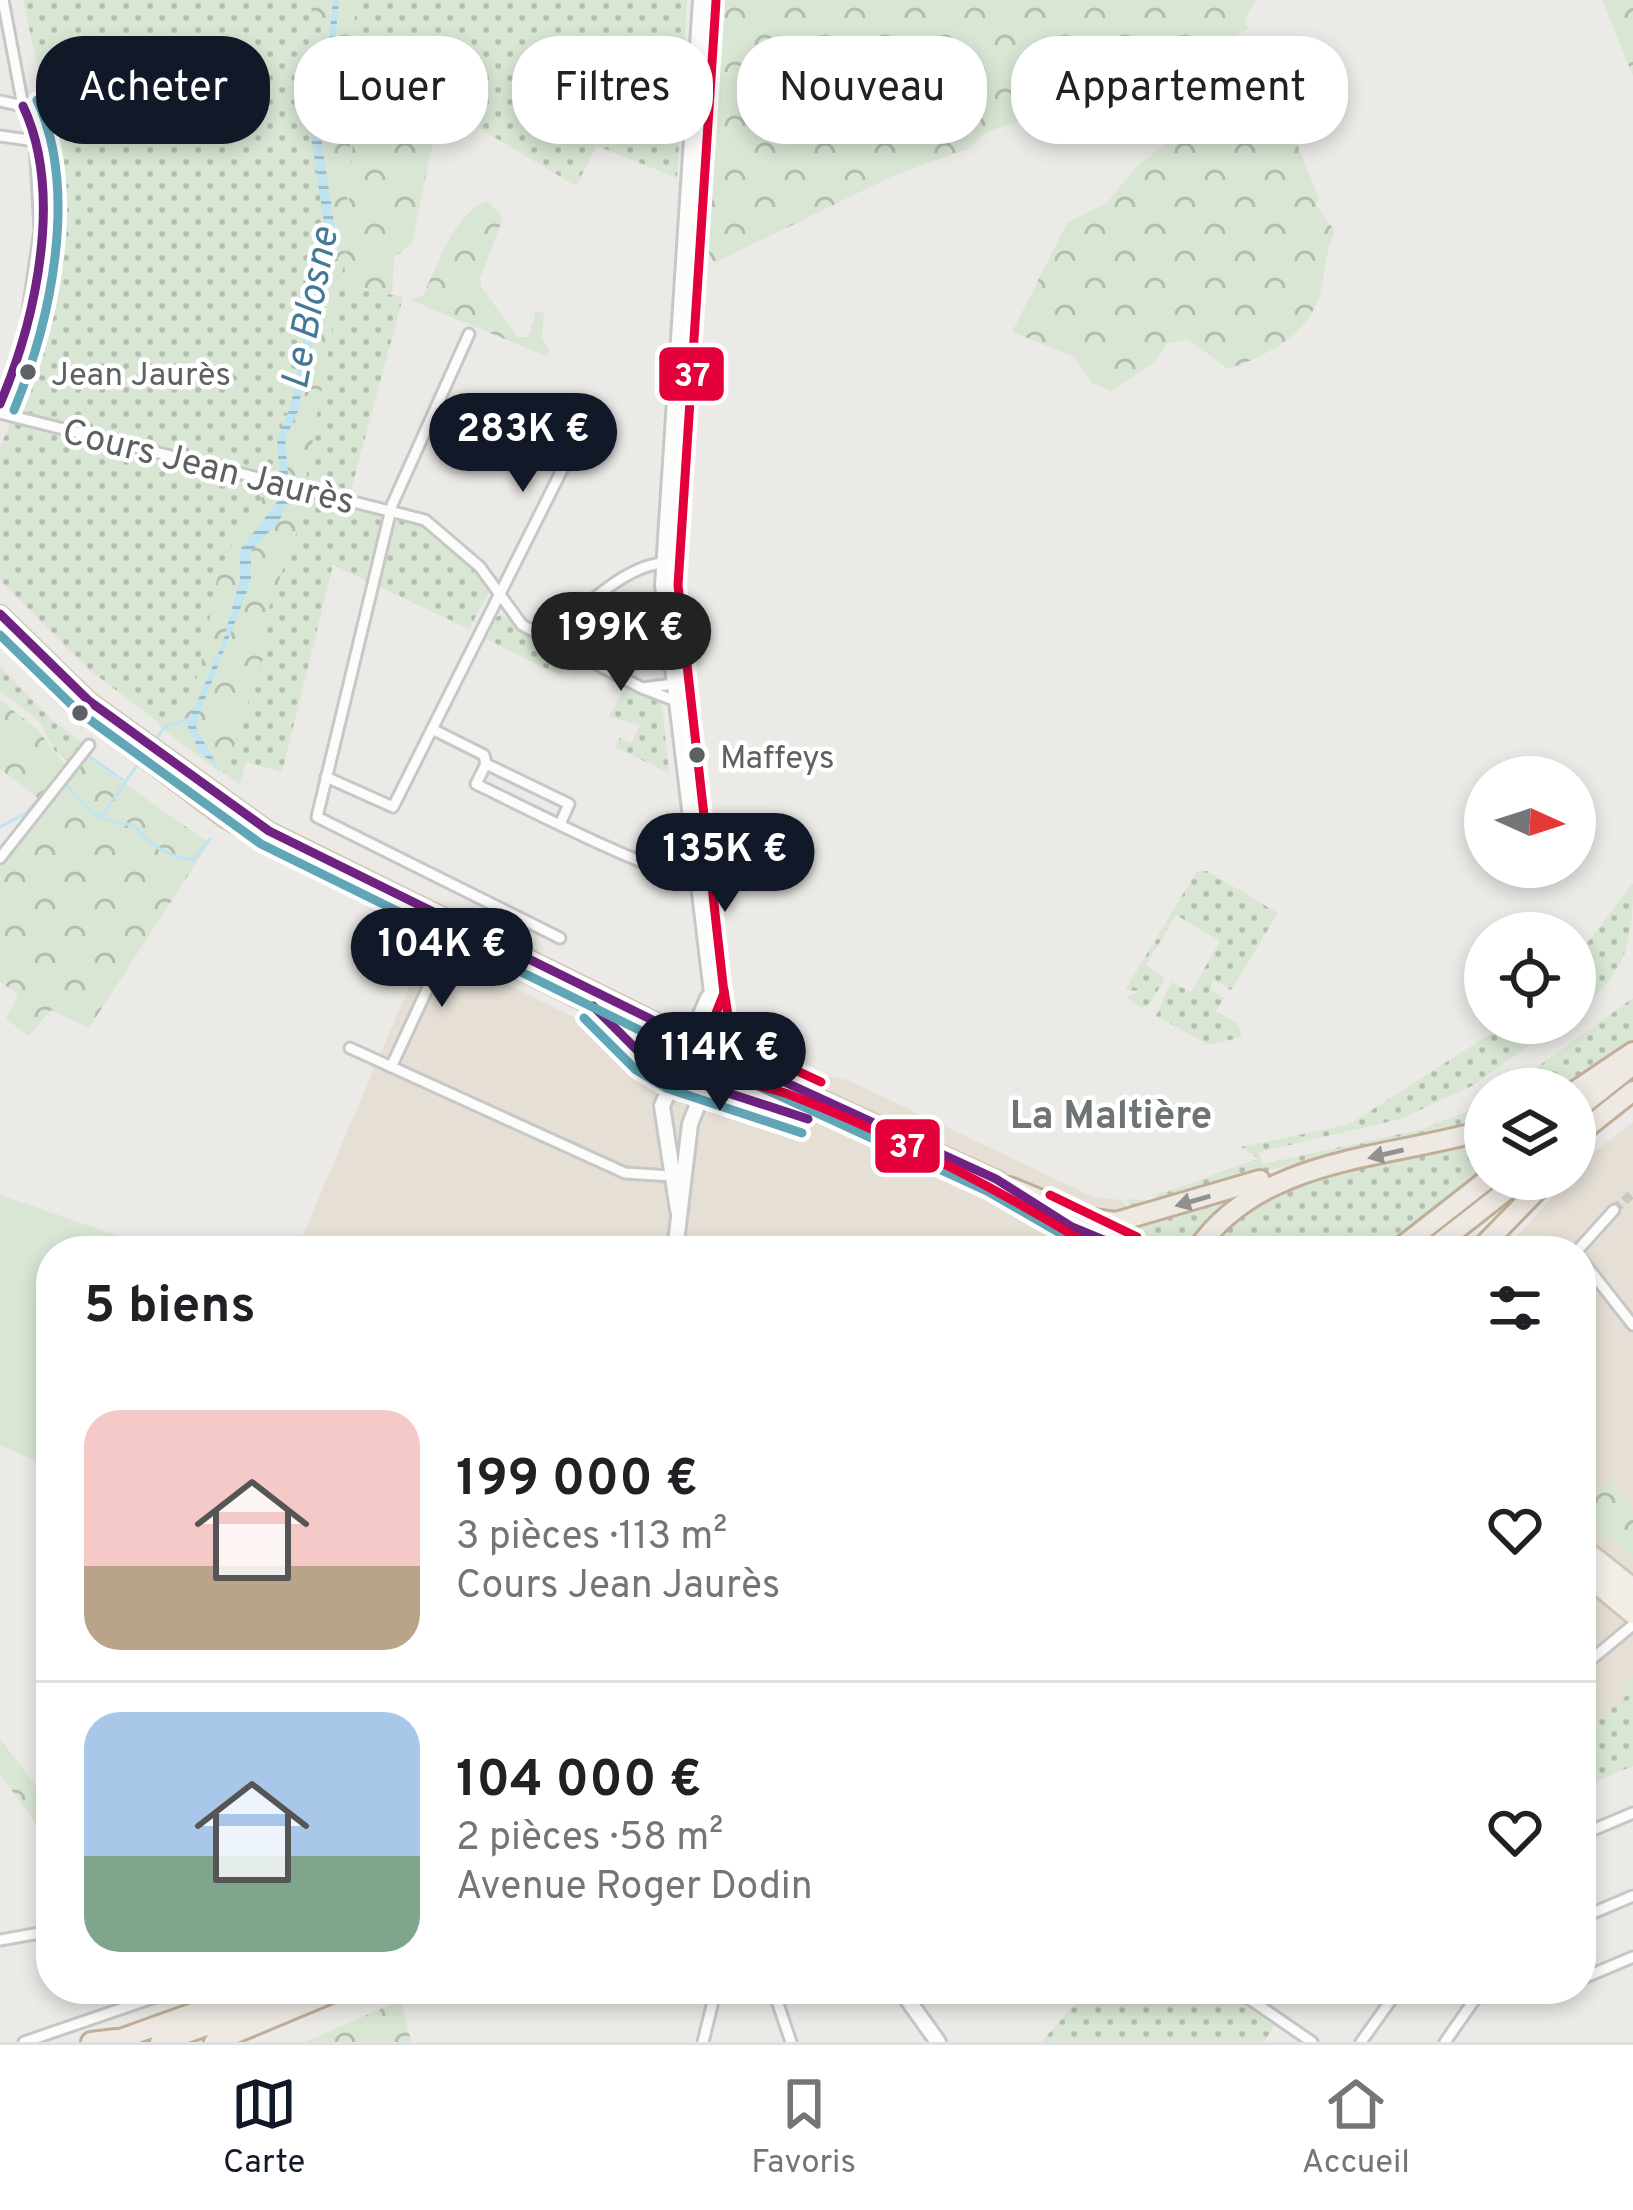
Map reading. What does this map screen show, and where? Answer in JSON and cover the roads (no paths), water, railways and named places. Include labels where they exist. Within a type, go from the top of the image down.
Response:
[{"type":"highway","points":[[1596,1077],[1633,1052]]},
{"type":"highway","points":[[1596,1094],[1633,1065]]},
{"type":"highway","points":[[1596,1120],[1633,1091]]},
{"type":"highway","points":[[1596,1123],[1602,1115]]},
{"type":"highway","points":[[1208,1236],[1234,1205],[1306,1173],[1464,1135]]},
{"type":"highway","points":[[1010,1186],[1085,1218],[1116,1222],[1282,1174],[1306,1173]]},
{"type":"highway","points":[[1415,1236],[1464,1198]]},
{"type":"highway","points":[[1449,1236],[1494,1200]]},
{"type":"highway","points":[[1493,1236],[1528,1200]]},
{"type":"highway","points":[[91,2042],[114,2041],[218,2004]]},
{"type":"highway","points":[[160,2042],[270,2004]]},
{"type":"highway","points":[[214,2042],[305,2004]]},
{"type":"main road","points":[[675,1236],[679,1178],[690,1124],[718,1051],[663,603],[701,0]]},
{"type":"main road","points":[[0,614],[118,731]]},
{"type":"main road","points":[[0,632],[57,690],[264,843],[604,1013],[651,1062],[705,1088],[791,1098],[1028,1208],[1068,1236]]},
{"type":"main road","points":[[185,781],[304,850],[691,1039],[1010,1186],[1094,1236]]},
{"type":"main road","points":[[679,1178],[662,1106],[709,993]]},
{"type":"main road","points":[[1596,1557],[1633,1586]]},
{"type":"main road","points":[[1596,1571],[1633,1599]]},
{"type":"main road","points":[[1596,1587],[1633,1620]]},
{"type":"main road","points":[[911,2004],[938,2042]]},
{"type":"street","points":[[0,408],[25,332],[36,268],[35,140],[23,106],[3,0]]},
{"type":"street","points":[[0,101],[23,106]]},
{"type":"street","points":[[0,136],[35,140]]},
{"type":"street","points":[[470,334],[391,509],[317,817],[560,938]]},
{"type":"street","name":"Cours Jean Jaurès","points":[[0,408],[424,520],[454,540],[538,635],[676,701]]},
{"type":"street","points":[[326,777],[393,807],[588,418]]},
{"type":"street","points":[[562,635],[576,615],[643,566],[665,563]]},
{"type":"street","points":[[642,688],[674,684]]},
{"type":"street","points":[[432,729],[484,755],[486,764],[476,784],[649,866],[682,880],[696,878]]},
{"type":"street","points":[[0,858],[89,745]]},
{"type":"street","points":[[486,764],[569,804],[560,822]]},
{"type":"street","points":[[391,1067],[452,935]]},
{"type":"street","points":[[350,1048],[625,1173],[679,1178]]},
{"type":"street","points":[[1594,1236],[1614,1210]]},
{"type":"street","points":[[1596,1277],[1633,1325]]},
{"type":"street","points":[[1596,1654],[1633,1620]]},
{"type":"street","points":[[1596,1829],[1633,1813]]},
{"type":"street","points":[[1596,1911],[1633,1895]]},
{"type":"street","points":[[0,1940],[36,1934]]},
{"type":"street","points":[[1596,1973],[1633,1957]]},
{"type":"street","points":[[24,2042],[134,2004]]},
{"type":"street","points":[[703,2042],[712,2004]]},
{"type":"street","points":[[778,2004],[791,2042]]},
{"type":"street","points":[[1257,2004],[1312,2042]]},
{"type":"street","points":[[1361,2042],[1388,2004]]},
{"type":"street","points":[[1445,2042],[1472,2004]]},
{"type":"water","points":[[333,0],[339,0],[336,36],[329,36]]},
{"type":"water","points":[[312,144],[322,144],[335,230],[321,318],[304,370],[299,409],[285,439],[290,498],[279,521],[251,551],[251,581],[198,717],[196,728],[220,770],[200,752],[187,725],[223,642],[240,580],[240,550],[281,497],[277,439],[290,408],[326,235]]},
{"type":"waterway","name":"Le Blosne","points":[[154,742],[165,727],[189,719]]},
{"type":"waterway","name":"Le Blosne","points":[[90,757],[123,780]]},
{"type":"waterway","name":"Le Blosne","points":[[102,815],[138,764]]},
{"type":"waterway","name":"Le Blosne","points":[[0,827],[26,813],[58,777]]},
{"type":"waterway","name":"Le Blosne","points":[[66,784],[94,813],[134,825],[167,853],[193,860],[210,839]]},
{"type":"tunnel","points":[[1614,1210],[1633,1193]]},
{"type":"place","name":"Jean Jaurès","points":[[28,372]]},
{"type":"place","name":"Maffeys","points":[[697,755]]},
{"type":"district","name":"La Maltière","points":[[1111,1114]]}]
